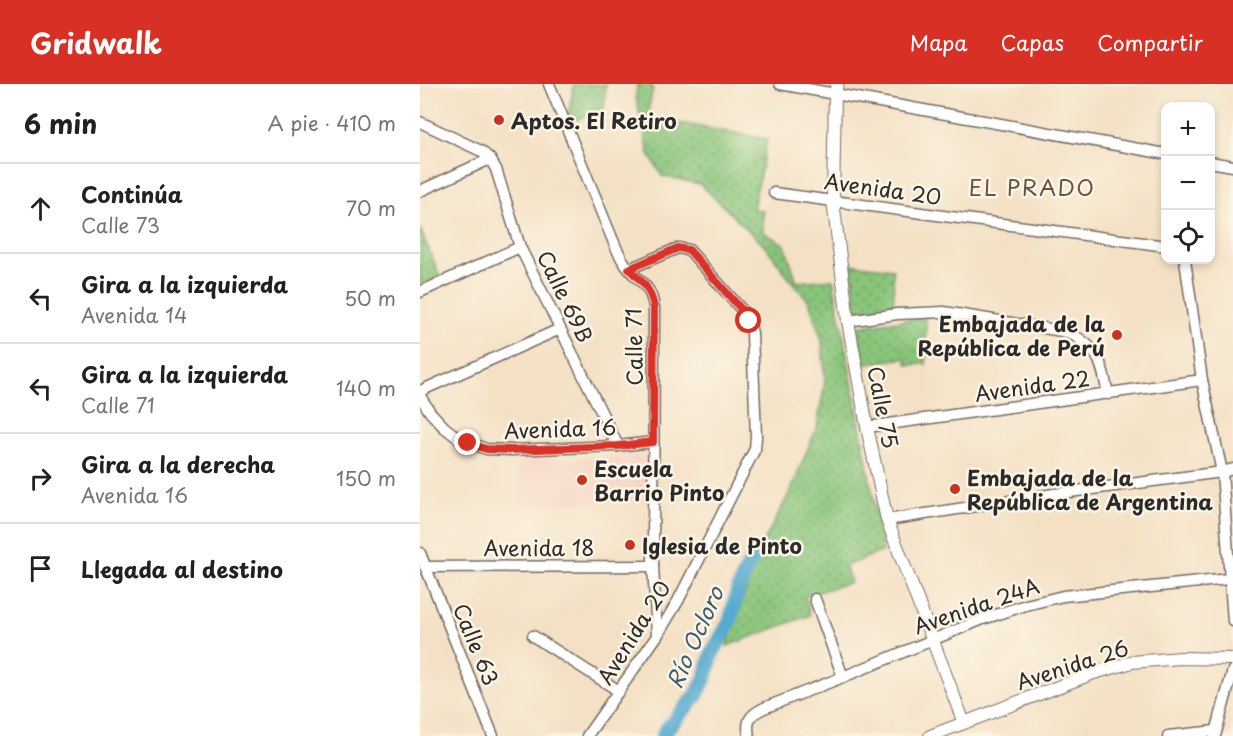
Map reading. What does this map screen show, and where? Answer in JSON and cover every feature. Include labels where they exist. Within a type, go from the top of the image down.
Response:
[{"type":"street","name":"Calle 71","points":[[549,84],[620,255],[652,296],[654,307],[653,566],[657,636]]},
{"type":"street","points":[[780,84],[836,89],[1161,153]]},
{"type":"street","name":"Calle 75","points":[[836,89],[833,201],[848,321],[867,427],[887,520],[964,723]]},
{"type":"street","points":[[420,122],[481,151],[490,159],[420,191]]},
{"type":"street","name":"Calle 69B","points":[[490,159],[496,169],[520,247],[618,446]]},
{"type":"street","points":[[1215,163],[1233,166]]},
{"type":"street","name":"Avenida 20","points":[[774,193],[1161,245]]},
{"type":"street","points":[[420,292],[520,247]]},
{"type":"street","name":"Avenida 20","points":[[587,736],[657,636],[683,591],[755,449],[752,333],[749,321],[741,309],[689,250],[683,248],[672,250],[629,269]]},
{"type":"street","points":[[1186,264],[1202,380],[1228,471],[1229,579],[1233,621]]},
{"type":"street","points":[[848,321],[897,314],[944,312],[1068,332],[1084,340],[1098,358],[1108,394]]},
{"type":"street","points":[[420,391],[560,329]]},
{"type":"street","name":"Avenida 22","points":[[867,427],[1202,380]]},
{"type":"street","name":"Avenida 16","points":[[420,396],[430,412],[444,427],[458,438],[486,449],[618,446],[653,442]]},
{"type":"street","points":[[887,520],[1054,494],[1228,471]]},
{"type":"street","name":"Calle 63","points":[[420,553],[493,736]]},
{"type":"street","name":"Avenida 18","points":[[425,567],[653,566]]},
{"type":"street","name":"Avenida 24A","points":[[749,736],[747,726],[750,719],[764,708],[932,639],[1026,605],[1063,596],[1229,579]]},
{"type":"street","points":[[815,599],[843,677]]},
{"type":"street","points":[[533,636],[619,691]]},
{"type":"street","name":"Avenida 26","points":[[930,736],[1094,673],[1132,662],[1181,658],[1233,659]]},
{"type":"street","points":[[1168,736],[1215,734],[1233,670]]},
{"type":"shaded area","name":"Escuela Barrio Pinto","points":[[646,455],[648,500],[519,506],[517,461]]},
{"type":"green space","points":[[574,84],[606,84],[604,108],[571,122],[568,116]]},
{"type":"green space","points":[[637,84],[650,84],[653,88],[647,117],[767,139],[753,209],[763,211],[763,232],[785,245],[797,282],[833,279],[883,551],[845,566],[851,582],[805,596],[810,615],[727,646],[759,551],[790,492],[817,427],[825,382],[822,340],[809,301],[767,248],[700,184],[662,176],[649,154],[636,98]]},
{"type":"green space","points":[[420,229],[440,276],[420,285]]},
{"type":"green space","points":[[851,264],[893,269],[894,308],[857,310]]},
{"type":"green space","points":[[926,317],[926,364],[908,365],[905,358],[865,364],[858,327]]},
{"type":"waterway","name":"Río Ocloro","points":[[663,736],[696,696],[706,676],[712,654],[730,621],[738,589],[755,551]]},
{"type":"place","name":"Aptos. El Retiro","points":[[499,120]]},
{"type":"place","name":"Embajada de la República de Perú","points":[[1117,335]]},
{"type":"place","name":"Escuela Barrio Pinto","points":[[582,480]]},
{"type":"place","name":"Embajada de la República de Argentina","points":[[955,489]]},
{"type":"place","name":"Iglesia de Pinto","points":[[630,545]]},
{"type":"district","name":"EL PRADO","points":[[1032,186]]},
{"type":"route","points":[[468,443],[486,449],[511,450],[618,446],[653,442],[654,307],[648,288],[629,269],[678,248],[689,250],[749,321]]}]
